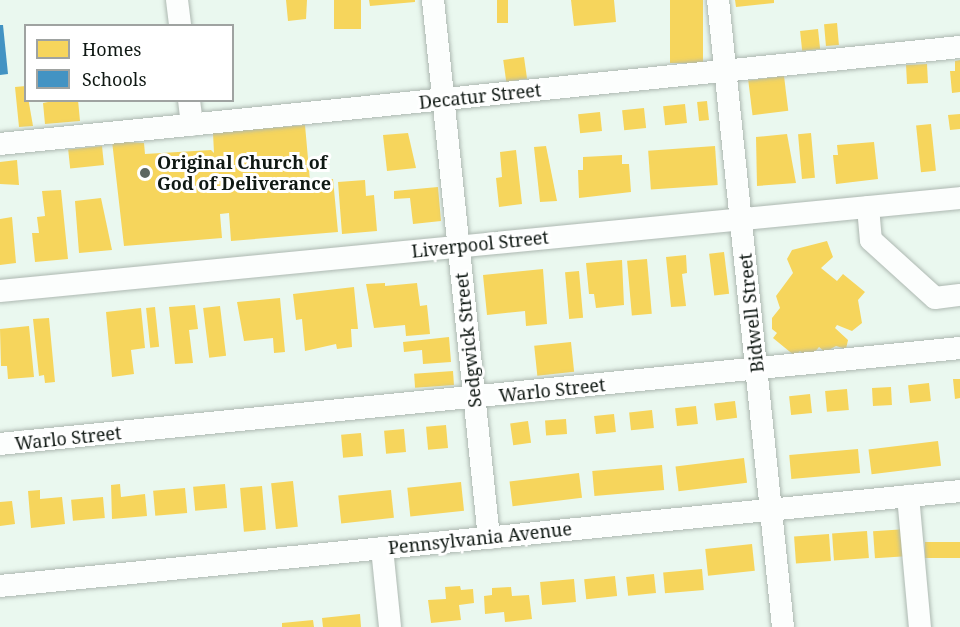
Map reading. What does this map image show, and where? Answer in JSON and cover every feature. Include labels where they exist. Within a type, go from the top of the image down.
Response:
[{"type":"street","points":[[177,0],[180,24]]},
{"type":"street","name":"Sedgwick Street","points":[[433,0],[489,538]]},
{"type":"street","name":"Bidwell Street","points":[[718,0],[783,627]]},
{"type":"street","name":"Decatur Street","points":[[0,144],[960,47]]},
{"type":"street","points":[[189,102],[192,125]]},
{"type":"street","name":"Liverpool Street","points":[[0,291],[960,198]]},
{"type":"street","points":[[868,207],[872,240],[935,298],[960,295]]},
{"type":"street","name":"Warlo Street","points":[[0,444],[960,348]]},
{"type":"street","name":"Pennsylvania Avenue","points":[[0,586],[960,491]]},
{"type":"street","points":[[908,496],[920,627]]},
{"type":"street","points":[[382,548],[390,627]]},
{"type":"building: Homes","points":[[286,0],[307,0],[306,19],[288,21]]},
{"type":"building: Homes","points":[[334,0],[361,0],[361,29],[334,29]]},
{"type":"building: Homes","points":[[369,0],[415,0],[415,2],[370,6]]},
{"type":"building: Homes","points":[[497,0],[508,0],[508,23],[497,23]]},
{"type":"building: Homes","points":[[571,0],[614,0],[616,22],[574,26]]},
{"type":"building: Homes","points":[[670,0],[703,0],[703,63],[670,63]]},
{"type":"building: Homes","points":[[735,0],[774,0],[774,3],[736,7]]},
{"type":"building: Homes","points":[[837,23],[839,45],[826,46],[824,24]]},
{"type":"building: Homes","points":[[818,29],[820,49],[802,51],[800,31]]},
{"type":"building: Homes","points":[[524,57],[527,79],[506,82],[503,60]]},
{"type":"building: Homes","points":[[960,60],[960,92],[952,93],[950,71],[955,71],[955,61]]},
{"type":"building: Homes","points":[[927,64],[928,83],[907,84],[906,65]]},
{"type":"building: Homes","points":[[784,76],[788,111],[753,115],[748,80]]},
{"type":"building: Homes","points":[[24,86],[24,102],[29,102],[33,126],[19,127],[15,87]]},
{"type":"building: Homes","points":[[707,101],[709,120],[699,121],[697,102]]},
{"type":"building: Homes","points":[[78,102],[80,121],[45,124],[43,103]]},
{"type":"building: Homes","points":[[685,104],[687,123],[665,125],[663,106]]},
{"type":"building: Homes","points":[[644,108],[646,128],[624,130],[622,110]]},
{"type":"building: Homes","points":[[600,112],[602,131],[580,133],[578,114]]},
{"type":"building: Homes","points":[[960,114],[960,129],[950,130],[948,115]]},
{"type":"building: Homes","points":[[931,124],[936,171],[921,172],[916,126]]},
{"type":"building: Homes","points":[[305,125],[310,181],[333,179],[338,232],[231,241],[229,213],[220,214],[222,238],[124,246],[112,141],[144,143],[145,154],[211,150],[214,153],[213,133]]},
{"type":"building: Homes","points":[[408,133],[416,168],[387,171],[383,135]]},
{"type":"building: Homes","points":[[811,133],[815,178],[802,179],[798,134]]},
{"type":"building: Homes","points":[[787,134],[796,183],[757,186],[756,137]]},
{"type":"building: Homes","points":[[874,142],[878,179],[836,184],[833,155],[838,155],[837,145]]},
{"type":"building: Homes","points":[[102,146],[104,165],[70,168],[68,150]]},
{"type":"building: Homes","points":[[546,146],[557,201],[540,202],[534,147]]},
{"type":"building: Homes","points":[[715,146],[718,185],[651,190],[648,151]]},
{"type":"building: Homes","points":[[516,150],[522,204],[499,207],[496,178],[502,177],[500,152]]},
{"type":"building: Homes","points":[[622,155],[622,164],[629,164],[631,192],[579,198],[578,170],[583,170],[583,157]]},
{"type":"building: Homes","points":[[17,160],[19,185],[0,184],[0,162]]},
{"type":"building: Homes","points":[[365,180],[366,196],[374,195],[377,231],[342,234],[338,182]]},
{"type":"building: Homes","points":[[438,187],[441,221],[413,224],[410,198],[394,199],[394,191]]},
{"type":"building: Homes","points":[[61,190],[68,259],[35,262],[32,233],[39,233],[37,217],[45,216],[42,191]]},
{"type":"building: Homes","points":[[101,198],[112,250],[79,253],[75,201]]},
{"type":"building: Homes","points":[[12,217],[16,263],[0,265],[0,219]]},
{"type":"building: Homes","points":[[827,241],[833,257],[821,268],[837,281],[843,274],[865,292],[858,300],[862,323],[852,331],[837,325],[835,328],[848,340],[846,349],[836,346],[825,352],[819,347],[814,353],[804,355],[800,351],[795,356],[773,338],[777,333],[772,329],[772,318],[780,308],[776,296],[793,273],[787,259],[792,250]]},
{"type":"building: Homes","points":[[724,252],[729,294],[714,296],[709,254]]},
{"type":"building: Homes","points":[[686,255],[687,273],[682,274],[686,306],[671,307],[666,257]]},
{"type":"building: Homes","points":[[647,259],[652,314],[632,316],[627,261]]},
{"type":"building: Homes","points":[[622,260],[624,305],[596,308],[594,294],[589,294],[586,263]]},
{"type":"building: Homes","points":[[543,269],[547,324],[526,326],[525,311],[487,315],[483,275]]},
{"type":"building: Homes","points":[[579,271],[583,318],[569,319],[565,272]]},
{"type":"building: Homes","points":[[385,283],[385,286],[417,283],[420,306],[427,305],[430,334],[406,336],[405,325],[374,328],[366,284]]},
{"type":"building: Homes","points":[[354,287],[358,329],[351,329],[352,347],[337,349],[336,344],[305,351],[302,319],[296,320],[293,294]]},
{"type":"building: Homes","points":[[280,298],[285,352],[274,353],[273,338],[244,341],[237,302]]},
{"type":"building: Homes","points":[[195,305],[198,329],[189,330],[193,363],[175,364],[169,307]]},
{"type":"building: Homes","points":[[220,306],[226,356],[209,358],[203,308]]},
{"type":"building: Homes","points":[[155,307],[159,347],[150,348],[146,308]]},
{"type":"building: Homes","points":[[141,308],[145,348],[131,350],[134,374],[112,377],[106,312]]},
{"type":"building: Homes","points":[[49,318],[55,382],[45,383],[44,375],[39,376],[33,319]]},
{"type":"building: Homes","points":[[29,326],[34,377],[8,379],[7,366],[1,366],[0,329]]},
{"type":"building: Homes","points":[[449,337],[451,362],[423,364],[422,350],[404,352],[403,342]]},
{"type":"building: Homes","points":[[571,342],[574,372],[537,376],[534,346]]},
{"type":"building: Homes","points":[[453,371],[454,385],[415,388],[414,374]]},
{"type":"building: Homes","points":[[953,379],[960,379],[960,398],[955,399]]},
{"type":"building: Homes","points":[[929,383],[931,401],[910,403],[908,385]]},
{"type":"building: Homes","points":[[891,387],[892,405],[873,406],[872,388]]},
{"type":"building: Homes","points":[[847,389],[849,410],[827,412],[825,391]]},
{"type":"building: Homes","points":[[810,394],[812,413],[791,415],[789,396]]},
{"type":"building: Homes","points":[[735,401],[737,418],[716,420],[714,404]]},
{"type":"building: Homes","points":[[696,406],[698,424],[677,426],[675,408]]},
{"type":"building: Homes","points":[[652,410],[654,428],[631,430],[629,412]]},
{"type":"building: Homes","points":[[614,414],[616,432],[596,434],[594,416]]},
{"type":"building: Homes","points":[[566,419],[567,434],[546,435],[545,420]]},
{"type":"building: Homes","points":[[528,421],[531,443],[513,445],[510,424]]},
{"type":"building: Homes","points":[[446,425],[448,448],[428,450],[426,427]]},
{"type":"building: Homes","points":[[404,429],[406,452],[386,454],[384,431]]},
{"type":"building: Homes","points":[[361,433],[363,456],[343,458],[341,435]]},
{"type":"building: Homes","points":[[938,441],[941,466],[872,474],[869,450]]},
{"type":"building: Homes","points":[[858,449],[860,473],[791,479],[789,455]]},
{"type":"building: Homes","points":[[744,458],[747,483],[679,491],[676,466]]},
{"type":"building: Homes","points":[[662,465],[664,490],[594,496],[592,471]]},
{"type":"building: Homes","points":[[579,473],[582,498],[513,506],[510,482]]},
{"type":"building: Homes","points":[[293,481],[298,527],[276,529],[271,483]]},
{"type":"building: Homes","points":[[461,482],[464,511],[410,516],[407,488]]},
{"type":"building: Homes","points":[[120,484],[121,497],[145,494],[147,516],[112,519],[111,485]]},
{"type":"building: Homes","points":[[225,484],[227,508],[195,511],[193,487]]},
{"type":"building: Homes","points":[[262,486],[266,530],[244,532],[240,488]]},
{"type":"building: Homes","points":[[185,488],[187,513],[155,516],[153,491]]},
{"type":"building: Homes","points":[[40,490],[40,499],[62,497],[65,524],[31,528],[28,491]]},
{"type":"building: Homes","points":[[391,490],[394,518],[341,523],[338,496]]},
{"type":"building: Homes","points":[[103,497],[105,518],[73,521],[71,500]]},
{"type":"building: Homes","points":[[12,501],[15,524],[0,526],[0,502]]},
{"type":"building: Homes","points":[[907,529],[909,556],[875,558],[873,531]]},
{"type":"building: Homes","points":[[867,531],[869,558],[834,560],[832,533]]},
{"type":"building: Homes","points":[[829,534],[831,561],[796,563],[794,536]]},
{"type":"building: Homes","points":[[925,542],[960,542],[960,558],[925,558]]},
{"type":"building: Homes","points":[[752,544],[755,571],[708,576],[705,549]]},
{"type":"building: Homes","points":[[702,569],[704,590],[665,593],[663,572]]},
{"type":"building: Homes","points":[[654,574],[656,593],[628,596],[626,577]]},
{"type":"building: Homes","points":[[615,576],[617,596],[586,599],[584,579]]},
{"type":"building: Homes","points":[[574,579],[576,602],[542,605],[540,582]]},
{"type":"building: Homes","points":[[460,586],[461,590],[473,589],[474,603],[459,605],[461,620],[431,623],[428,600],[446,599],[445,587]]},
{"type":"building: Homes","points":[[511,587],[512,596],[529,595],[532,619],[505,622],[504,612],[485,614],[484,596],[492,595],[492,588]]},
{"type":"building: Homes","points":[[360,614],[361,627],[323,627],[322,618]]},
{"type":"building: Homes","points":[[313,620],[314,627],[282,627],[282,623]]},
{"type":"building: Schools","points":[[0,25],[3,25],[8,74],[0,75]]},
{"type":"place","name":"Original Church of God of Deliverance","points":[[145,173]]}]
